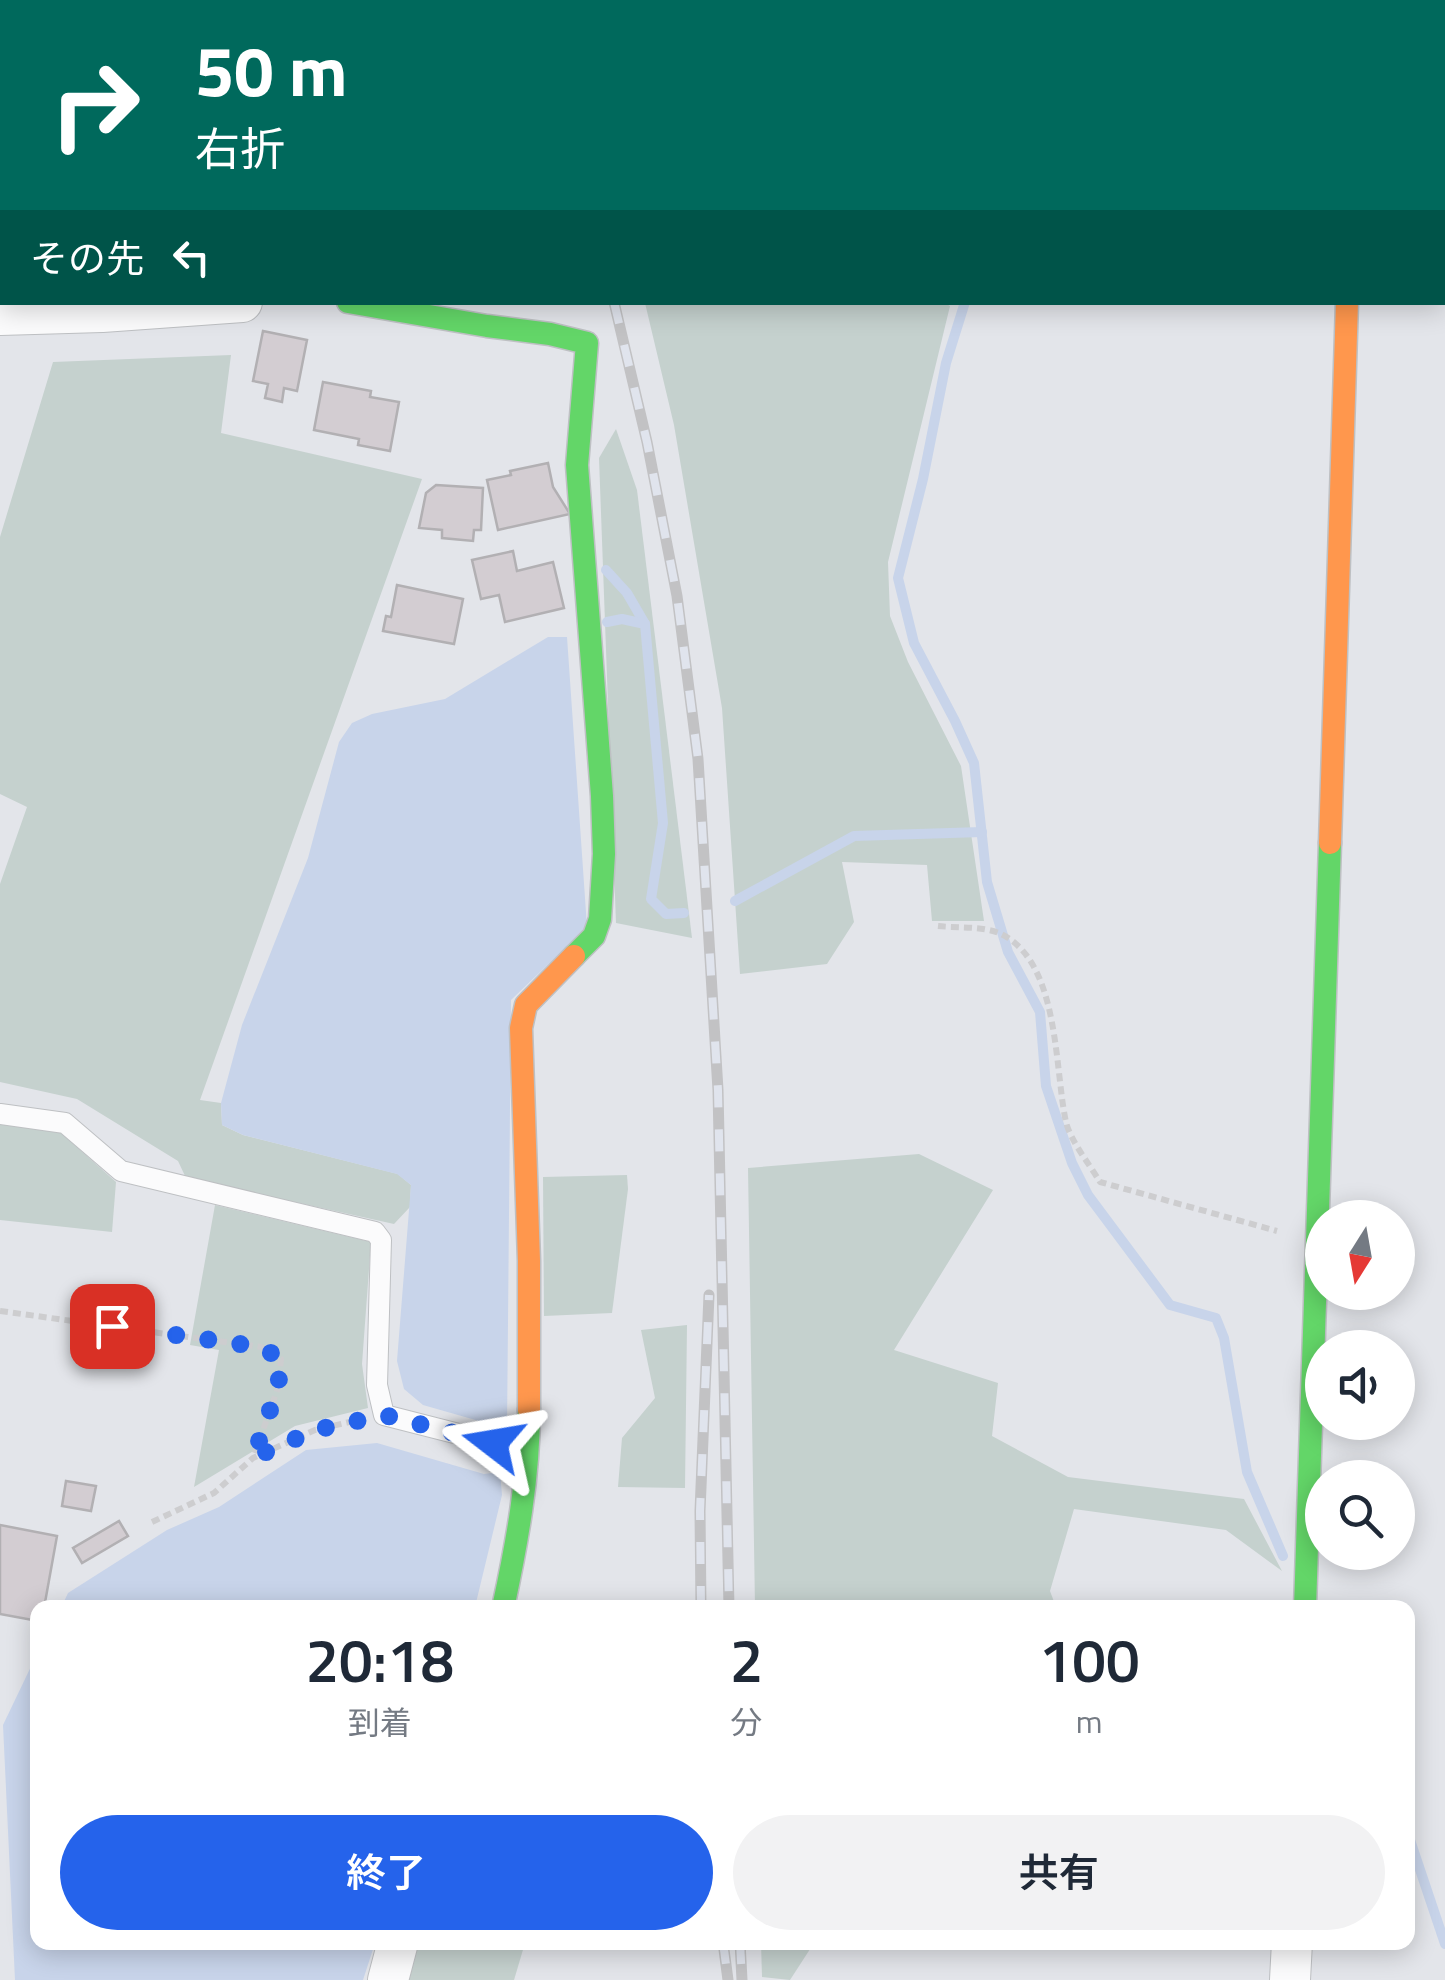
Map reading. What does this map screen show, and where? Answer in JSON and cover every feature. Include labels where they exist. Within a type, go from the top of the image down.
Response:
[{"type":"street","points":[[0,314],[200,305]]},
{"type":"street","points":[[370,305],[565,335],[587,343],[576,465],[602,796],[600,919],[594,936],[526,1005],[521,1028],[529,1261],[530,1452],[505,1600]]},
{"type":"street","points":[[1318,1200],[1347,305]]},
{"type":"street","points":[[1305,1600],[1315,1310]]},
{"type":"street","points":[[388,1980],[396,1950]]},
{"type":"street","points":[[1290,1980],[1292,1950]]},
{"type":"lane","points":[[0,1114],[65,1123],[121,1171],[375,1232],[381,1240],[377,1385],[384,1415],[530,1452]]},
{"type":"path","points":[[938,926],[994,931],[1012,940],[1034,966],[1052,1017],[1066,1126],[1100,1182],[1305,1239]]},
{"type":"path","points":[[0,1311],[261,1347],[281,1359],[278,1388],[253,1458]]},
{"type":"path","points":[[152,1522],[214,1493],[253,1458],[315,1430],[384,1415]]},
{"type":"shaded area","points":[[645,305],[950,306],[888,562],[890,616],[908,662],[961,766],[984,921],[932,921],[927,865],[842,862],[854,922],[827,964],[740,974],[722,708],[674,425]]},
{"type":"shaded area","points":[[231,355],[221,433],[422,479],[200,1100],[221,1103],[222,1125],[243,1135],[398,1174],[411,1185],[410,1207],[394,1224],[186,1178],[178,1161],[77,1099],[0,1082],[0,884],[27,807],[0,794],[0,537],[53,362]]},
{"type":"shaded area","points":[[616,429],[637,490],[692,938],[616,923],[599,458]]},
{"type":"shaded area","points":[[0,1124],[61,1133],[116,1182],[112,1232],[0,1220]]},
{"type":"shaded area","points":[[919,1154],[993,1190],[894,1350],[998,1383],[992,1436],[1068,1477],[1244,1499],[1282,1571],[1226,1530],[1074,1509],[1050,1591],[1053,1600],[755,1600],[748,1168]]},
{"type":"shaded area","points":[[627,1175],[612,1313],[544,1316],[543,1177]]},
{"type":"shaded area","points":[[215,1205],[371,1242],[362,1364],[368,1408],[295,1426],[194,1487],[219,1350],[190,1345]]},
{"type":"shaded area","points":[[687,1325],[685,1488],[618,1487],[622,1438],[655,1398],[641,1330]]},
{"type":"shaded area","points":[[407,1950],[523,1950],[514,1980],[401,1980]]},
{"type":"shaded area","points":[[761,1950],[809,1950],[790,1980],[762,1977]]},
{"type":"water","points":[[548,637],[567,637],[587,927],[511,1000],[507,1429],[423,1405],[404,1389],[397,1361],[411,1185],[397,1174],[243,1135],[222,1125],[221,1103],[242,1025],[308,858],[339,742],[352,723],[372,714],[445,699]]},
{"type":"water","points":[[377,1443],[484,1474],[500,1472],[502,1495],[477,1600],[65,1600],[68,1593],[167,1530],[219,1507],[306,1450]]},
{"type":"water","points":[[30,1669],[30,1950],[373,1950],[363,1980],[15,1980],[3,1725]]},
{"type":"building","points":[[263,331],[307,340],[297,391],[284,388],[282,402],[265,398],[268,384],[253,381]]},
{"type":"building","points":[[323,382],[371,391],[370,397],[399,402],[390,451],[358,445],[359,439],[314,430]]},
{"type":"building","points":[[548,463],[553,487],[570,514],[498,530],[487,480]]},
{"type":"building","points":[[436,485],[483,488],[481,530],[474,530],[473,541],[442,538],[442,530],[419,528],[426,493]]},
{"type":"building","points":[[513,551],[517,571],[553,562],[564,608],[505,622],[499,595],[481,599],[472,560]]},
{"type":"building","points":[[397,585],[463,599],[454,644],[383,631],[386,616],[391,617]]},
{"type":"building","points":[[66,1481],[96,1486],[91,1511],[62,1506]]},
{"type":"building","points":[[119,1521],[128,1536],[82,1563],[73,1548]]},
{"type":"building","points":[[0,1525],[57,1536],[45,1600],[30,1600],[30,1620],[0,1614]]},
{"type":"waterway","points":[[964,305],[946,363],[898,578],[914,643],[974,763],[987,882],[1008,952],[1040,1012],[1046,1086],[1072,1163],[1088,1195],[1170,1305],[1216,1318],[1224,1338],[1247,1472],[1283,1556]]},
{"type":"waterway","points":[[606,570],[627,593],[645,624]]},
{"type":"waterway","points":[[607,622],[622,619],[645,624],[663,823],[651,899],[666,914],[684,913]]},
{"type":"waterway","points":[[735,901],[854,836],[982,832]]},
{"type":"waterway","points":[[1415,1855],[1445,1944]]},
{"type":"railway","points":[[615,305],[677,596],[698,759],[718,1090],[729,1600]]},
{"type":"railway","points":[[701,1600],[700,1511],[709,1295]]},
{"type":"railway","points":[[724,1950],[728,1980]]},
{"type":"railway","points":[[740,1950],[742,1980]]},
{"type":"traffic: fast","points":[[365,305],[587,343],[577,465],[604,854],[600,919],[594,936],[574,956]]},
{"type":"traffic: fast","points":[[1305,1600],[1330,843]]},
{"type":"traffic: fast","points":[[505,1600],[521,1510],[529,1410]]},
{"type":"traffic: slow","points":[[1330,843],[1347,305]]},
{"type":"traffic: slow","points":[[529,1410],[529,1261],[521,1028],[526,1005],[574,956]]},
{"type":"route","points":[[112,1326],[261,1347],[281,1359],[278,1388],[253,1458],[315,1430],[384,1415],[493,1443]]}]
